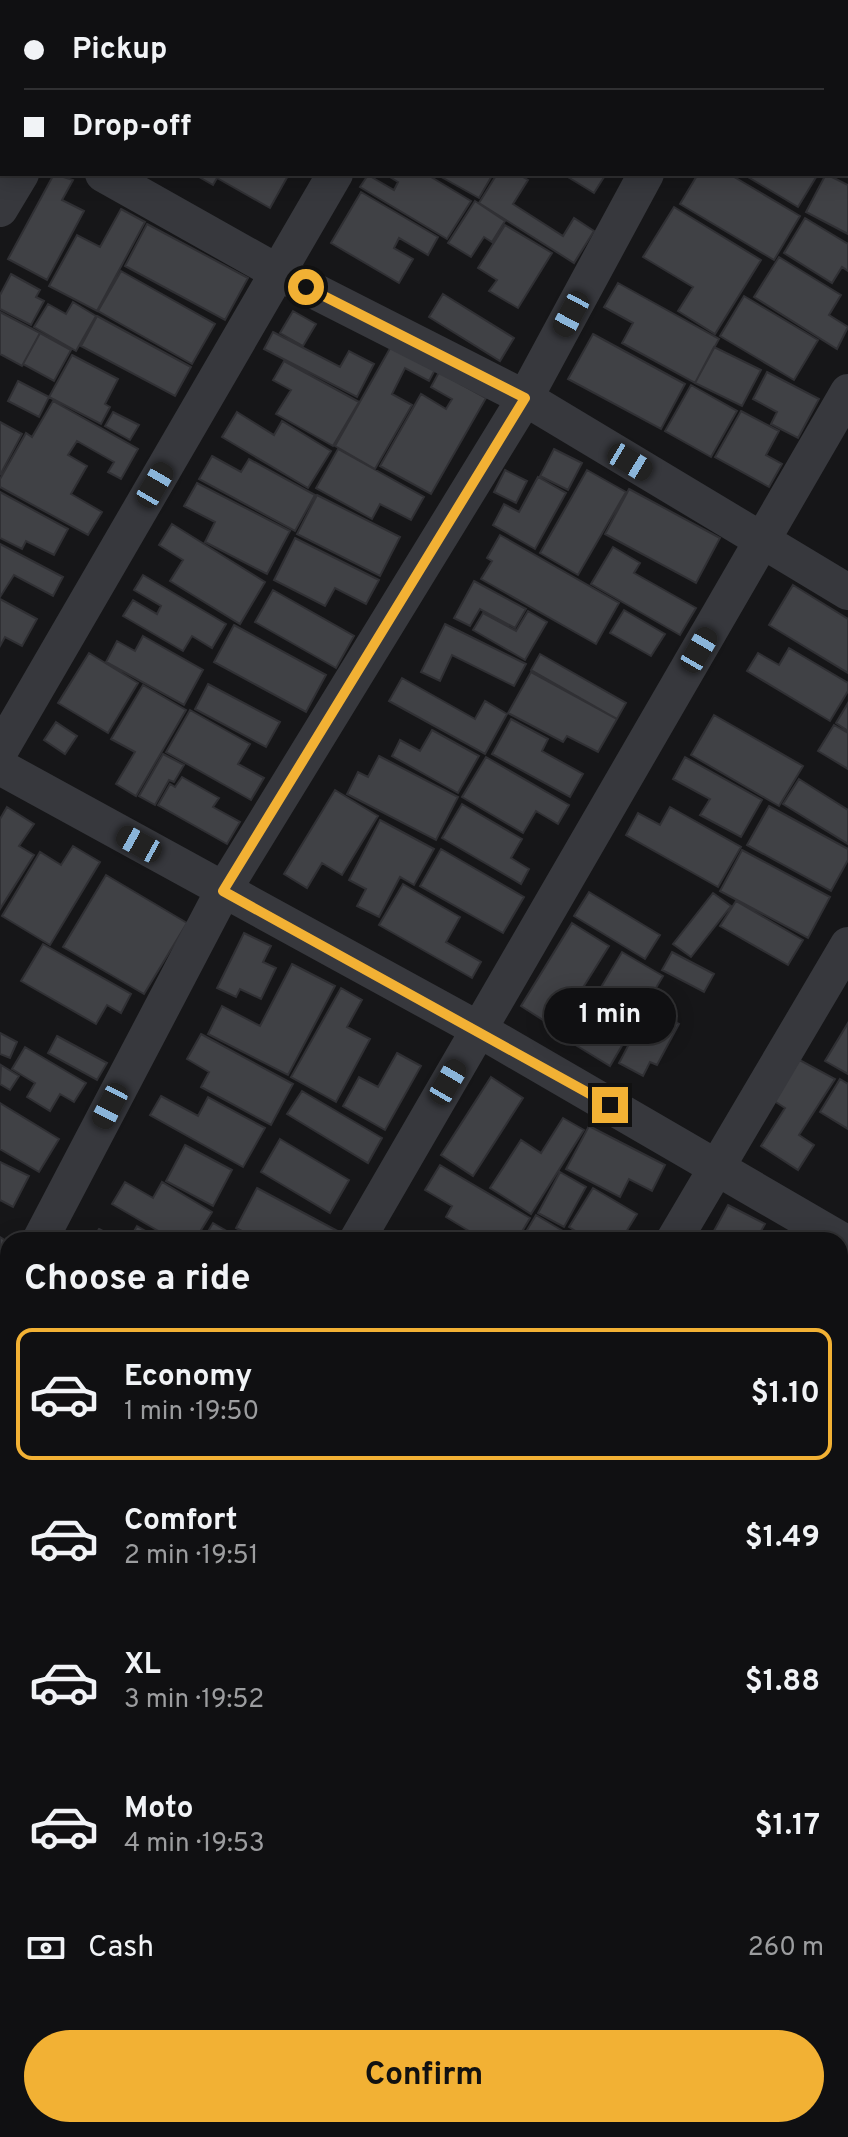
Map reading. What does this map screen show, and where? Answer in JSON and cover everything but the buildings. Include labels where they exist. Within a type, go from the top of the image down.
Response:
[{"type":"street","points":[[0,209],[20,176]]},
{"type":"street","points":[[107,176],[279,273],[525,398],[848,592]]},
{"type":"street","points":[[0,751],[334,176]]},
{"type":"street","points":[[44,1232],[223,891],[525,398],[645,176]]},
{"type":"street","points":[[362,1232],[848,392]]},
{"type":"street","points":[[0,767],[478,1029],[828,1232]]},
{"type":"street","points":[[678,1232],[715,1165],[848,945]]},
{"type":"route","points":[[306,287],[525,398],[223,891],[478,1029],[610,1105]]}]
